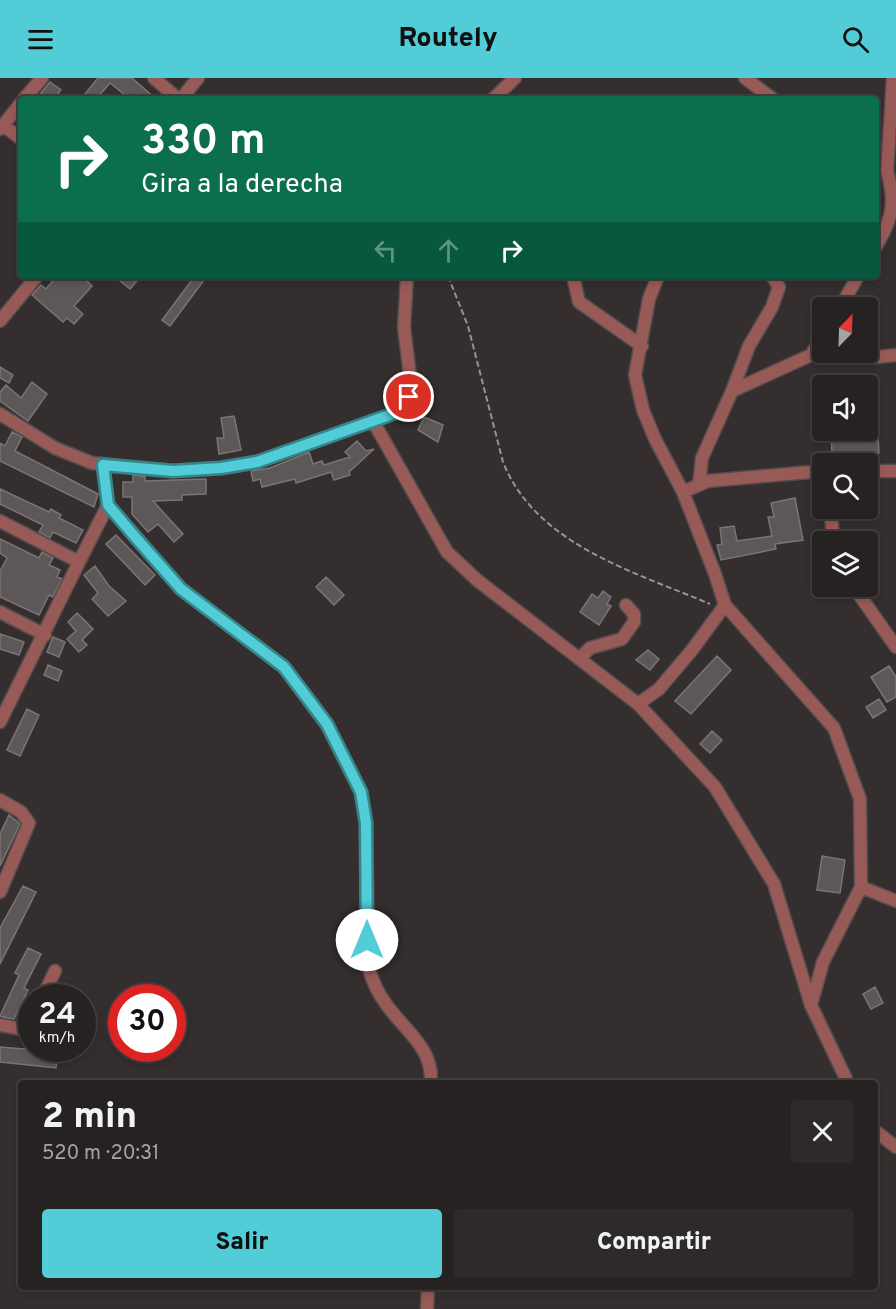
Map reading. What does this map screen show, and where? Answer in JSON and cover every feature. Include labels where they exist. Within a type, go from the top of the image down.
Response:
[{"type":"street","points":[[27,96],[42,78]]},
{"type":"street","points":[[154,78],[176,96]]},
{"type":"street","points":[[183,96],[198,78]]},
{"type":"street","points":[[496,96],[515,78]]},
{"type":"street","points":[[745,78],[769,96]]},
{"type":"street","points":[[879,241],[895,215],[894,183],[881,168],[893,78]]},
{"type":"street","points":[[18,107],[2,127],[18,137]]},
{"type":"street","points":[[0,321],[35,279]]},
{"type":"street","points":[[0,414],[55,448],[103,465],[173,471],[221,468],[257,462],[398,412],[409,397],[411,384],[404,327],[407,279]]},
{"type":"street","points":[[574,279],[579,302],[642,346]]},
{"type":"street","points":[[657,279],[649,299],[635,375],[643,410],[655,439],[683,492],[723,607],[834,728],[860,799],[861,887],[823,962],[811,1005]]},
{"type":"street","points":[[699,485],[702,458],[749,346],[772,307],[779,287],[774,279]]},
{"type":"street","points":[[846,297],[856,279]]},
{"type":"street","points":[[732,391],[812,355]]},
{"type":"street","points":[[878,357],[896,355]]},
{"type":"street","points":[[373,422],[447,552],[477,580],[639,704],[715,787],[774,884],[811,1005],[847,1080]]},
{"type":"street","points":[[103,465],[108,505],[181,589],[284,667],[327,724],[361,792],[366,823],[367,940],[370,974],[387,1005],[427,1052],[432,1071],[431,1080]]},
{"type":"street","points":[[878,471],[896,471]]},
{"type":"street","points":[[683,492],[708,481],[812,472]]},
{"type":"street","points":[[0,722],[3,706],[45,635],[108,505]]},
{"type":"street","points":[[0,521],[79,562]]},
{"type":"street","points":[[861,597],[896,646]]},
{"type":"street","points":[[579,659],[595,645],[622,639],[634,622],[634,614],[626,605]]},
{"type":"street","points":[[639,704],[658,689],[679,666],[723,607]]},
{"type":"street","points":[[0,612],[45,635]]},
{"type":"street","points":[[0,800],[21,812],[29,824],[28,833],[0,892]]},
{"type":"street","points":[[861,887],[896,900]]},
{"type":"street","points":[[49,984],[55,971]]},
{"type":"street","points":[[0,1025],[18,1026]]},
{"type":"street","points":[[878,1133],[896,1147]]},
{"type":"street","points":[[427,1309],[428,1290]]},
{"type":"path","points":[[449,279],[468,326],[503,462],[511,483],[545,520],[604,560],[723,607]]},
{"type":"building","points":[[98,78],[132,78],[153,96],[126,96],[110,83],[99,96],[83,96]]},
{"type":"building","points":[[50,82],[61,90],[56,96],[44,96],[41,93]]},
{"type":"building","points":[[54,279],[87,279],[92,286],[74,306],[83,314],[74,324],[67,318],[63,322],[32,295],[41,285],[46,289]]},
{"type":"building","points":[[118,279],[138,279],[130,289]]},
{"type":"building","points":[[193,279],[205,279],[170,326],[162,320]]},
{"type":"building","points":[[0,367],[13,375],[9,383],[0,378]]},
{"type":"building","points":[[32,382],[47,394],[28,421],[0,401],[0,392],[6,385],[21,398]]},
{"type":"building","points":[[234,416],[241,450],[219,454],[217,438],[224,438],[221,418]]},
{"type":"building","points":[[424,417],[443,425],[438,442],[418,430]]},
{"type":"building","points":[[12,432],[22,437],[15,451],[98,494],[94,507],[0,461],[0,443],[5,446]]},
{"type":"building","points":[[878,436],[879,453],[832,453],[831,441],[878,441]]},
{"type":"building","points":[[357,441],[366,451],[374,449],[349,472],[350,475],[334,480],[331,472],[296,483],[295,479],[262,487],[260,479],[253,481],[251,471],[270,468],[309,452],[313,464],[322,461],[324,465],[350,457],[345,452]]},
{"type":"building","points":[[133,475],[145,477],[145,481],[206,479],[206,494],[182,495],[182,500],[153,501],[183,534],[174,542],[158,524],[148,532],[132,514],[132,497],[123,497],[123,482],[133,482]]},
{"type":"building","points":[[0,489],[49,512],[51,509],[61,515],[59,518],[83,530],[76,543],[53,532],[50,538],[39,532],[43,525],[0,504]]},
{"type":"building","points":[[795,498],[803,540],[775,544],[776,549],[721,560],[717,545],[722,544],[720,528],[734,526],[737,541],[772,536],[768,517],[774,517],[771,503]]},
{"type":"building","points":[[116,535],[155,575],[145,585],[106,544]]},
{"type":"building","points":[[0,539],[39,558],[42,552],[53,558],[49,565],[60,570],[57,577],[62,579],[53,597],[49,595],[39,615],[0,597],[0,571],[7,558],[0,553]]},
{"type":"building","points":[[95,566],[109,586],[126,601],[108,616],[92,599],[98,593],[84,575]]},
{"type":"building","points":[[326,577],[344,595],[334,605],[316,587]]},
{"type":"building","points":[[603,591],[611,597],[607,604],[611,606],[599,625],[580,612],[592,594],[598,598]]},
{"type":"building","points":[[77,613],[93,629],[82,640],[87,645],[79,652],[67,639],[76,631],[68,622]]},
{"type":"building","points":[[0,634],[24,642],[19,655],[0,649]]},
{"type":"building","points":[[53,637],[65,642],[59,657],[47,652]]},
{"type":"building","points":[[648,650],[659,659],[650,670],[636,660]]},
{"type":"building","points":[[717,656],[731,670],[691,714],[675,701]]},
{"type":"building","points":[[48,665],[62,671],[58,681],[44,675]]},
{"type":"building","points":[[889,666],[896,677],[896,697],[887,702],[871,677]]},
{"type":"building","points":[[879,699],[886,710],[873,718],[866,707]]},
{"type":"building","points":[[27,709],[39,715],[20,756],[7,750]]},
{"type":"building","points":[[712,731],[722,740],[710,753],[700,744]]},
{"type":"building","points":[[9,815],[20,824],[0,866],[0,834]]},
{"type":"building","points":[[822,856],[845,860],[840,893],[817,890]]},
{"type":"building","points":[[23,886],[36,892],[0,964],[0,928]]},
{"type":"building","points":[[28,948],[41,954],[26,984],[18,984],[18,1011],[14,1019],[0,1016],[19,975],[15,973]]},
{"type":"building","points":[[875,987],[883,1003],[871,1009],[863,994]]},
{"type":"building","points":[[0,1047],[18,1049],[18,1062],[57,1062],[56,1068],[0,1062]]},
{"type":"route","points":[[367,940],[366,823],[361,792],[327,724],[284,667],[181,589],[137,539],[108,505],[103,465],[173,471],[221,468],[257,462],[398,412],[409,397]]}]
